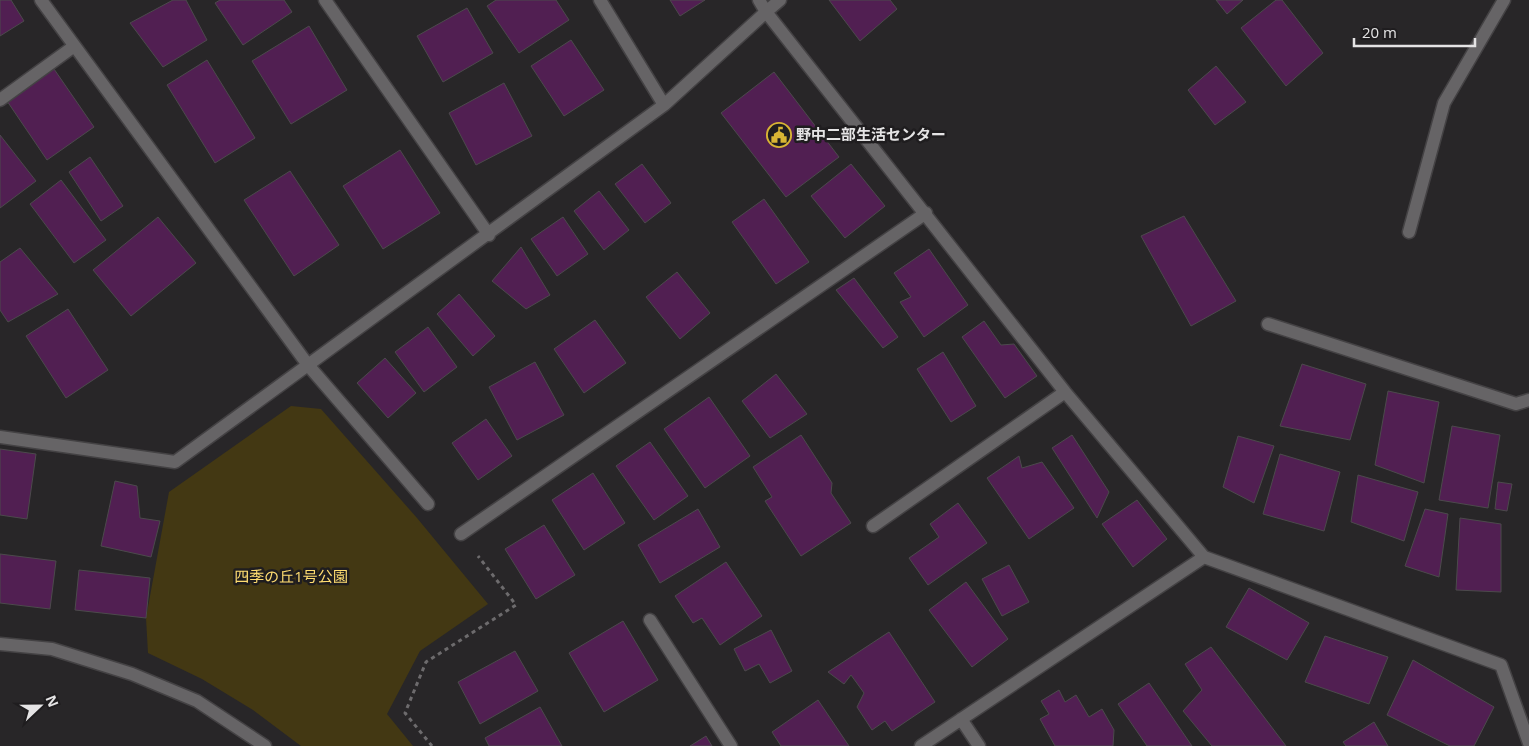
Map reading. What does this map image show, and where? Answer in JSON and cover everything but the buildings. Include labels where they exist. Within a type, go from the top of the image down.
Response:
[{"type":"street","points":[[41,0],[308,365],[428,504]]},
{"type":"street","points":[[325,0],[489,235]]},
{"type":"street","points":[[600,0],[664,105]]},
{"type":"street","points":[[759,0],[766,12],[1065,392],[1204,557],[1501,665],[1529,743]]},
{"type":"street","points":[[0,437],[175,462],[489,235],[664,105],[780,0]]},
{"type":"street","points":[[1409,232],[1444,103],[1504,0]]},
{"type":"street","points":[[0,100],[74,47]]},
{"type":"street","points":[[461,534],[926,213]]},
{"type":"street","points":[[1268,324],[1516,404],[1529,400]]},
{"type":"street","points":[[873,526],[1065,392]]},
{"type":"street","points":[[920,746],[1204,557]]},
{"type":"street","points":[[650,620],[730,746]]},
{"type":"street","points":[[0,644],[52,649],[132,674],[197,701],[265,746]]},
{"type":"street","points":[[961,719],[979,746]]},
{"type":"path","points":[[432,746],[405,713],[426,662],[516,605],[461,534]]},
{"type":"green space","name":"四季の丘1号公園","points":[[291,406],[321,409],[417,518],[488,604],[420,651],[387,714],[413,746],[301,746],[253,710],[202,679],[148,653],[146,618],[169,492]]},
{"type":"place","name":"野中二部生活センター","points":[[779,135]]}]
